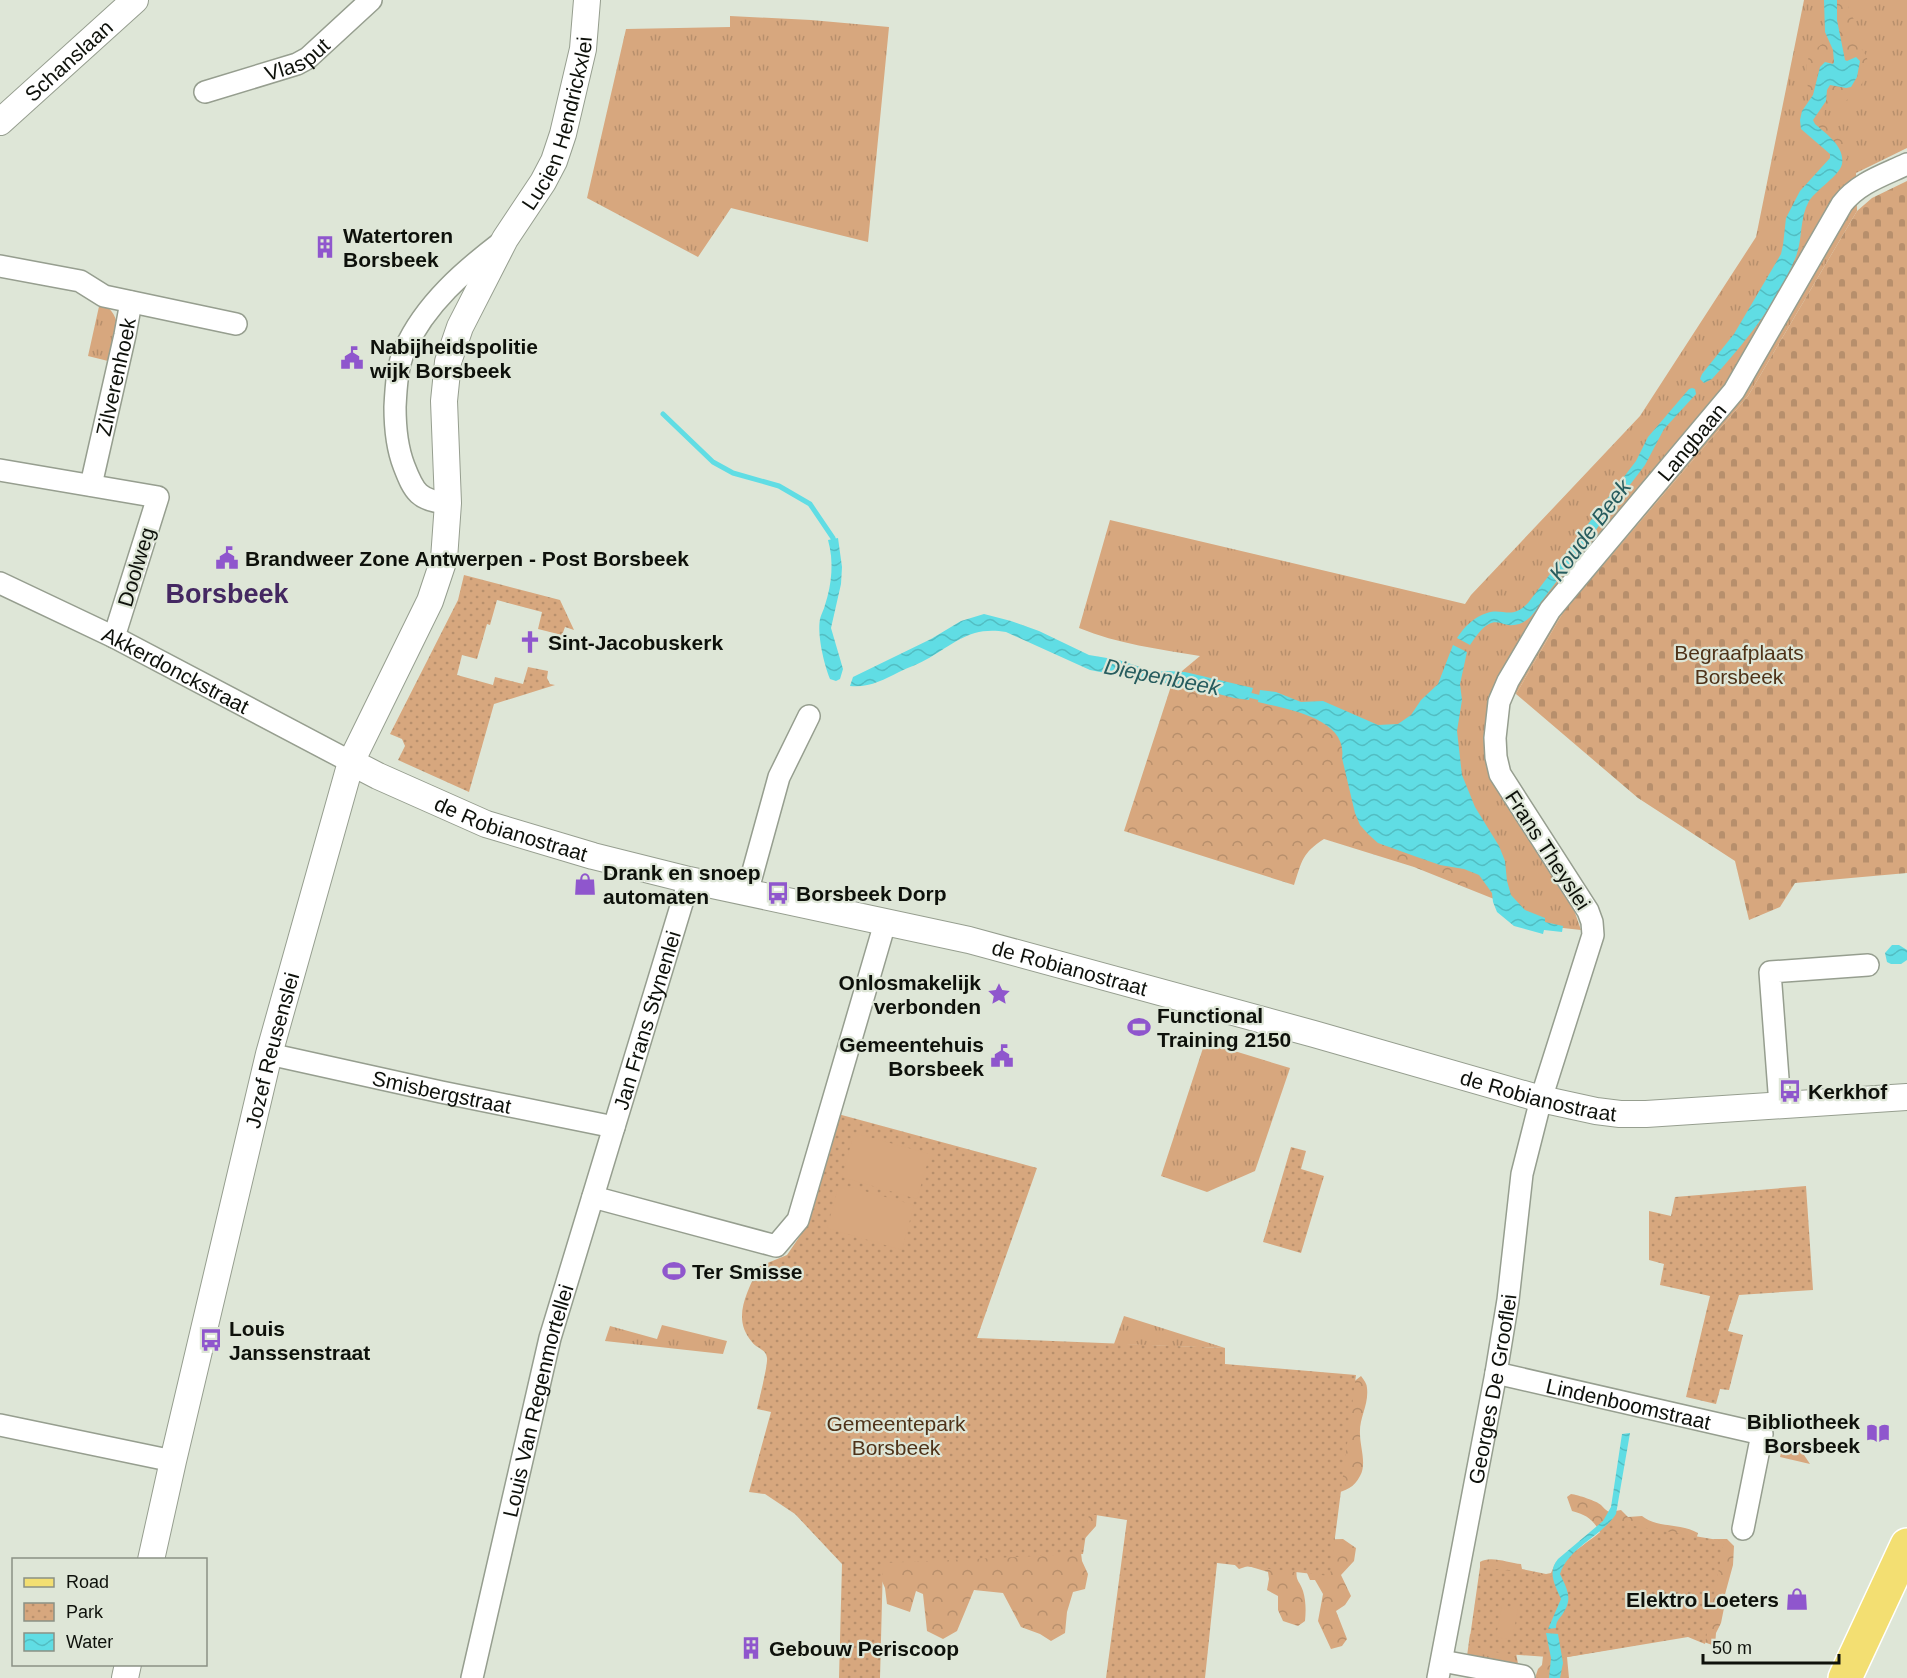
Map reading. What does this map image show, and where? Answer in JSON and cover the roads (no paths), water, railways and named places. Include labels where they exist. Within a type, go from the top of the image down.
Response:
[{"type":"main road","points":[[1845,1678],[1907,1545]]},
{"type":"street","name":"Schanslaan","points":[[0,122],[135,0]]},
{"type":"street","name":"Vlasput","points":[[205,92],[297,64],[308,58],[371,0]]},
{"type":"street","name":"Lucien Hendrickxlei","points":[[444,559],[448,502],[444,401],[448,362],[460,327],[505,239],[543,182],[554,160],[563,134],[583,49],[587,0]]},
{"type":"street","name":"Langbaan","points":[[1496,738],[1497,712],[1502,693],[1550,610],[1734,391],[1848,196],[1864,184],[1907,164]]},
{"type":"street","name":"Lucien Hendrickxlei","points":[[448,502],[432,502],[412,487],[399,453],[395,417],[398,373],[404,350],[427,312],[452,284],[505,239]]},
{"type":"street","points":[[0,266],[80,281],[104,296],[131,302]]},
{"type":"street","name":"Zilverenhoek","points":[[91,485],[131,302],[236,324]]},
{"type":"street","points":[[0,470],[91,485]]},
{"type":"street","name":"Doolweg","points":[[91,485],[158,497],[114,637]]},
{"type":"street","name":"Jozef Reusenslei","points":[[151,1558],[269,1054],[351,762],[430,601],[444,559]]},
{"type":"street","name":"Akkerdonckstraat","points":[[0,583],[114,637],[351,762]]},
{"type":"street","points":[[747,893],[778,777],[809,716]]},
{"type":"street","name":"Frans Theyslei","points":[[1496,738],[1496,758],[1500,774],[1588,910],[1592,922],[1591,945],[1541,1099]]},
{"type":"street","name":"de Robianostraat","points":[[351,762],[486,824],[593,856],[747,893],[969,940],[1541,1099],[1596,1112],[1620,1114],[1907,1097]]},
{"type":"street","name":"Jan Frans Stynenlei","points":[[614,1127],[689,880]]},
{"type":"street","points":[[594,1197],[776,1246],[798,1220],[885,923]]},
{"type":"street","points":[[1779,1105],[1770,972],[1868,965]]},
{"type":"street","name":"Smisbergstraat","points":[[269,1054],[614,1127]]},
{"type":"street","name":"Georges De Grooflei","points":[[1440,1670],[1496,1373],[1508,1300],[1522,1174],[1541,1099]]},
{"type":"street","name":"Louis Van Regenmortellei","points":[[472,1678],[550,1338],[614,1127]]},
{"type":"street","name":"Lindenboomstraat","points":[[1496,1373],[1762,1434],[1743,1529]]},
{"type":"street","points":[[0,1425],[173,1461]]},
{"type":"street","points":[[1440,1670],[1523,1676],[1524,1678]]},
{"type":"water","points":[[1824,0],[1837,0],[1837,20],[1845,60],[1856,57],[1860,61],[1857,77],[1851,87],[1830,85],[1826,101],[1813,120],[1838,146],[1842,164],[1837,173],[1809,201],[1795,259],[1769,308],[1725,365],[1712,379],[1704,383],[1700,379],[1702,374],[1734,334],[1781,254],[1786,218],[1800,191],[1830,158],[1830,154],[1801,129],[1800,120],[1802,111],[1813,95],[1820,67],[1825,62],[1833,64],[1834,62],[1833,50],[1825,32]]},
{"type":"water","name":"Koude Beek","points":[[1692,388],[1695,389],[1696,394],[1664,429],[1645,465],[1532,616],[1514,625],[1496,622],[1489,624],[1470,645],[1457,638],[1470,623],[1482,615],[1517,611],[1528,603],[1636,461],[1648,437]]},
{"type":"water","points":[[838,538],[842,567],[841,584],[831,628],[843,669],[840,679],[836,681],[830,679],[825,666],[819,626],[831,581],[832,564],[828,540]]},
{"type":"water","points":[[984,614],[1039,631],[1089,655],[1119,660],[1155,672],[1185,672],[1253,688],[1249,700],[1184,685],[1152,682],[1090,670],[1006,632],[994,631],[974,633],[876,683],[850,686],[853,677],[931,639],[961,621]]},
{"type":"water","points":[[1453,645],[1467,652],[1460,684],[1462,700],[1457,731],[1462,775],[1475,807],[1499,846],[1505,861],[1511,895],[1525,910],[1545,918],[1545,922],[1563,926],[1562,932],[1544,930],[1543,934],[1514,926],[1497,912],[1492,893],[1479,875],[1464,869],[1440,865],[1378,843],[1360,825],[1355,813],[1342,758],[1341,744],[1335,733],[1313,718],[1258,702],[1260,690],[1276,692],[1301,702],[1323,701],[1378,725],[1398,724],[1411,715],[1421,700],[1438,684]]},
{"type":"water","points":[[1892,945],[1899,945],[1907,950],[1907,960],[1901,964],[1887,962],[1885,953]]},
{"type":"water","points":[[1630,1433],[1616,1514],[1610,1522],[1570,1556],[1564,1565],[1560,1574],[1567,1590],[1567,1604],[1556,1628],[1548,1629],[1561,1599],[1553,1579],[1555,1564],[1603,1521],[1611,1507],[1622,1434]]},
{"type":"water","points":[[1546,1633],[1558,1634],[1563,1663],[1560,1678],[1549,1678],[1551,1658]]},
{"type":"waterway","name":"Diepenbeek","points":[[663,414],[713,462],[733,473],[779,486],[810,504],[833,538],[835,545]]},
{"type":"waterway","name":"Diepenbeek","points":[[1245,694],[1265,699]]},
{"type":"place","name":"Watertoren Borsbeek","points":[[325,247]]},
{"type":"place","name":"Nabijheidspolitie wijk Borsbeek","points":[[352,358]]},
{"type":"place","name":"Brandweer Zone Antwerpen - Post Borsbeek","points":[[227,558]]},
{"type":"place","name":"Sint-Jacobuskerk","points":[[530,642]]},
{"type":"place","name":"Drank en snoep automaten","points":[[585,884]]},
{"type":"place","name":"Borsbeek Dorp","points":[[778,893]]},
{"type":"place","name":"Onlosmakelijk verbonden","points":[[999,994]]},
{"type":"place","name":"Functional Training 2150","points":[[1139,1027]]},
{"type":"place","name":"Gemeentehuis Borsbeek","points":[[1002,1056]]},
{"type":"place","name":"Kerkhof","points":[[1790,1091]]},
{"type":"place","name":"Ter Smisse","points":[[674,1271]]},
{"type":"place","name":"Louis Janssenstraat","points":[[211,1340]]},
{"type":"place","name":"Bibliotheek Borsbeek","points":[[1878,1433]]},
{"type":"place","name":"Elektro Loeters","points":[[1797,1599]]},
{"type":"place","name":"Gebouw Periscoop","points":[[751,1648]]},
{"type":"district","name":"Borsbeek","points":[[227,594]]},
{"type":"park label","name":"Begraafplaats Borsbeek","points":[[1739,664]]},
{"type":"park label","name":"Gemeentepark Borsbeek","points":[[896,1435]]}]
